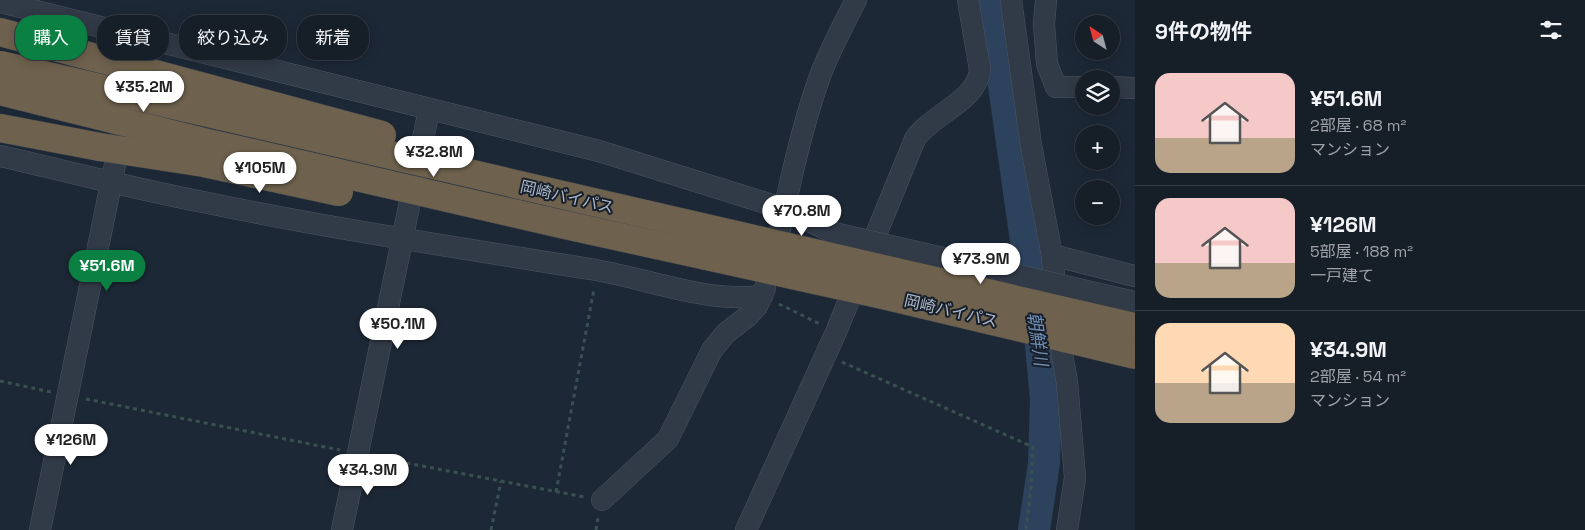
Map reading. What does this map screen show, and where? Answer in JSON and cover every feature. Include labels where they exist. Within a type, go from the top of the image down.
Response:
[{"type":"highway","points":[[0,32],[537,177],[686,224]]},
{"type":"highway","name":"岡崎バイパス","points":[[0,65],[1135,327]]},
{"type":"highway","points":[[0,91],[204,142],[561,224]]},
{"type":"highway","points":[[0,128],[100,147],[204,163],[422,209],[561,224]]},
{"type":"highway","name":"岡崎バイパス","points":[[561,224],[883,295],[1135,355]]},
{"type":"street","points":[[602,500],[668,440],[712,350],[726,334],[748,316],[762,296],[769,278],[809,111],[820,75],[856,0]]},
{"type":"street","points":[[746,530],[836,332],[915,139],[922,128],[971,91],[980,77],[968,0]]},
{"type":"street","points":[[1012,0],[1032,145],[1052,256],[1062,354],[1067,382],[1075,478],[1067,530]]},
{"type":"street","points":[[1046,0],[1044,24],[1047,64],[1056,87],[1075,87]]},
{"type":"street","points":[[0,2],[97,26]]},
{"type":"street","points":[[169,44],[298,74],[429,110],[600,151],[785,209],[834,233],[1135,302]]},
{"type":"street","points":[[40,530],[136,60]]},
{"type":"street","points":[[1120,87],[1135,88]]},
{"type":"street","points":[[342,530],[429,110]]},
{"type":"street","points":[[0,156],[198,201],[403,238],[598,270],[718,296],[742,298],[762,296]]},
{"type":"street","points":[[1052,256],[1135,276]]},
{"type":"path","points":[[556,492],[598,270]]},
{"type":"path","points":[[762,296],[836,332]]},
{"type":"path","points":[[826,354],[1033,447],[1026,530]]},
{"type":"path","points":[[0,380],[358,454],[602,500],[596,530]]},
{"type":"path","points":[[491,530],[501,481]]},
{"type":"waterway","name":"朝鮮川","points":[[989,0],[1004,86],[1041,346],[1046,399],[1044,463],[1034,530]]}]
